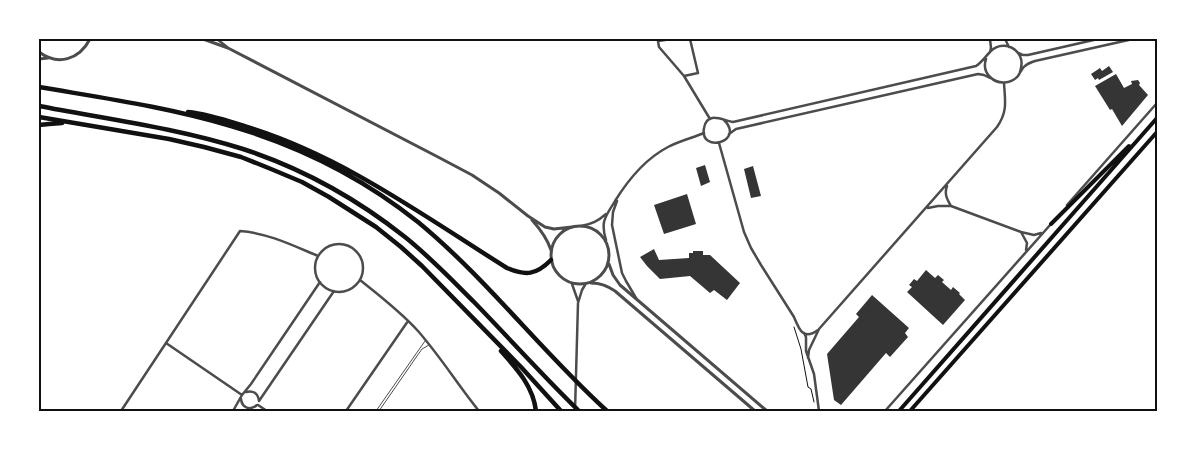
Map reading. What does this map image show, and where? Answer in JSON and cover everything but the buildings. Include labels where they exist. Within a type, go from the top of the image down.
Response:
[{"type":"highway","points":[[39,87],[172,111],[230,125],[287,145],[326,162],[392,203],[418,223],[465,265],[567,372],[608,411]]},
{"type":"highway","points":[[39,106],[170,130],[243,149],[306,174],[352,199],[382,219],[430,258],[579,411]]},
{"type":"highway","points":[[172,111],[202,114],[238,124],[328,159],[396,198],[507,268],[518,272],[533,272],[542,268],[551,260]]},
{"type":"highway","points":[[39,117],[169,139],[204,147],[241,157],[302,182],[352,211],[395,242],[422,266],[561,411]]},
{"type":"highway","points":[[1051,224],[1157,118]]},
{"type":"highway","points":[[899,411],[1157,118]]},
{"type":"highway","points":[[39,126],[60,123],[81,124]]},
{"type":"highway","points":[[910,411],[1157,132]]},
{"type":"highway","points":[[474,319],[525,380],[532,393],[536,411]]},
{"type":"street","points":[[39,59],[59,60],[69,58],[79,54],[90,39]]},
{"type":"street","points":[[204,39],[228,48],[472,175],[545,227],[572,227],[599,221],[607,213],[636,172],[650,158],[668,146],[704,133]]},
{"type":"street","points":[[217,39],[228,48]]},
{"type":"street","points":[[672,39],[658,41],[659,48],[684,76],[710,119]]},
{"type":"street","points":[[684,76],[698,73],[690,39]]},
{"type":"street","points":[[990,39],[991,48],[985,62],[985,68],[990,78]]},
{"type":"street","points":[[1005,39],[1009,47]]},
{"type":"street","points":[[1018,53],[1028,55],[1098,39]]},
{"type":"street","points":[[987,57],[976,66],[734,122],[728,122],[718,117],[710,119],[705,125],[705,137],[711,142],[719,143],[736,129],[978,74],[1004,83],[1014,80],[1025,66],[1035,61],[1134,39]]},
{"type":"street","points":[[990,52],[998,47],[1014,49],[1022,62],[1020,72]]},
{"type":"street","points":[[39,52],[49,58]]},
{"type":"street","points":[[808,358],[809,350],[820,329],[997,127],[1003,118],[1006,104],[1004,83]]},
{"type":"street","points":[[885,411],[1157,103]]},
{"type":"street","points":[[724,120],[729,126],[729,134]]},
{"type":"street","points":[[719,143],[744,232],[751,248],[794,317],[798,329],[808,334],[820,329]]},
{"type":"street","points":[[948,183],[946,190],[947,199],[951,206]]},
{"type":"street","points":[[619,195],[613,212],[612,225],[622,273],[638,301]]},
{"type":"street","points":[[926,209],[938,206],[951,206],[1021,232],[1034,235],[1043,233]]},
{"type":"street","points":[[591,283],[605,272],[610,256],[603,230],[607,213]]},
{"type":"street","points":[[528,216],[543,232],[551,251]]},
{"type":"street","points":[[581,226],[591,228],[600,233],[606,240]]},
{"type":"street","points":[[572,227],[564,230],[553,243],[551,260],[553,268],[558,275],[564,281],[572,284],[599,283],[615,291],[756,411]]},
{"type":"street","points":[[121,411],[240,231],[278,240],[318,256]]},
{"type":"street","points":[[1021,232],[1028,246],[1025,253]]},
{"type":"street","points":[[337,244],[352,247],[361,258],[363,266],[363,274],[360,280],[349,290],[342,292],[329,290],[320,282],[317,276],[315,269],[318,256],[323,250],[337,244]]},
{"type":"street","points":[[608,264],[620,285],[768,411]]},
{"type":"street","points":[[360,280],[408,321],[429,345],[479,411]]},
{"type":"street","points":[[233,411],[320,282]]},
{"type":"street","points":[[572,284],[578,303]]},
{"type":"street","points":[[575,411],[578,303],[585,284]]},
{"type":"street","points":[[252,411],[334,291]]},
{"type":"street","points":[[346,411],[408,321]]},
{"type":"street","points":[[804,333],[806,337],[806,351],[814,374],[819,411]]},
{"type":"street","points":[[166,343],[242,395]]},
{"type":"street","points":[[246,392],[255,392],[258,396],[258,403],[267,411]]},
{"type":"street","points":[[241,399],[245,407],[254,408]]},
{"type":"lane","points":[[378,411],[425,340]]},
{"type":"lane","points":[[378,411],[422,349],[429,345]]},
{"type":"lane","points":[[473,411],[476,408]]},
{"type":"path","points":[[793,324],[801,349],[808,387],[812,389],[814,403]]}]
